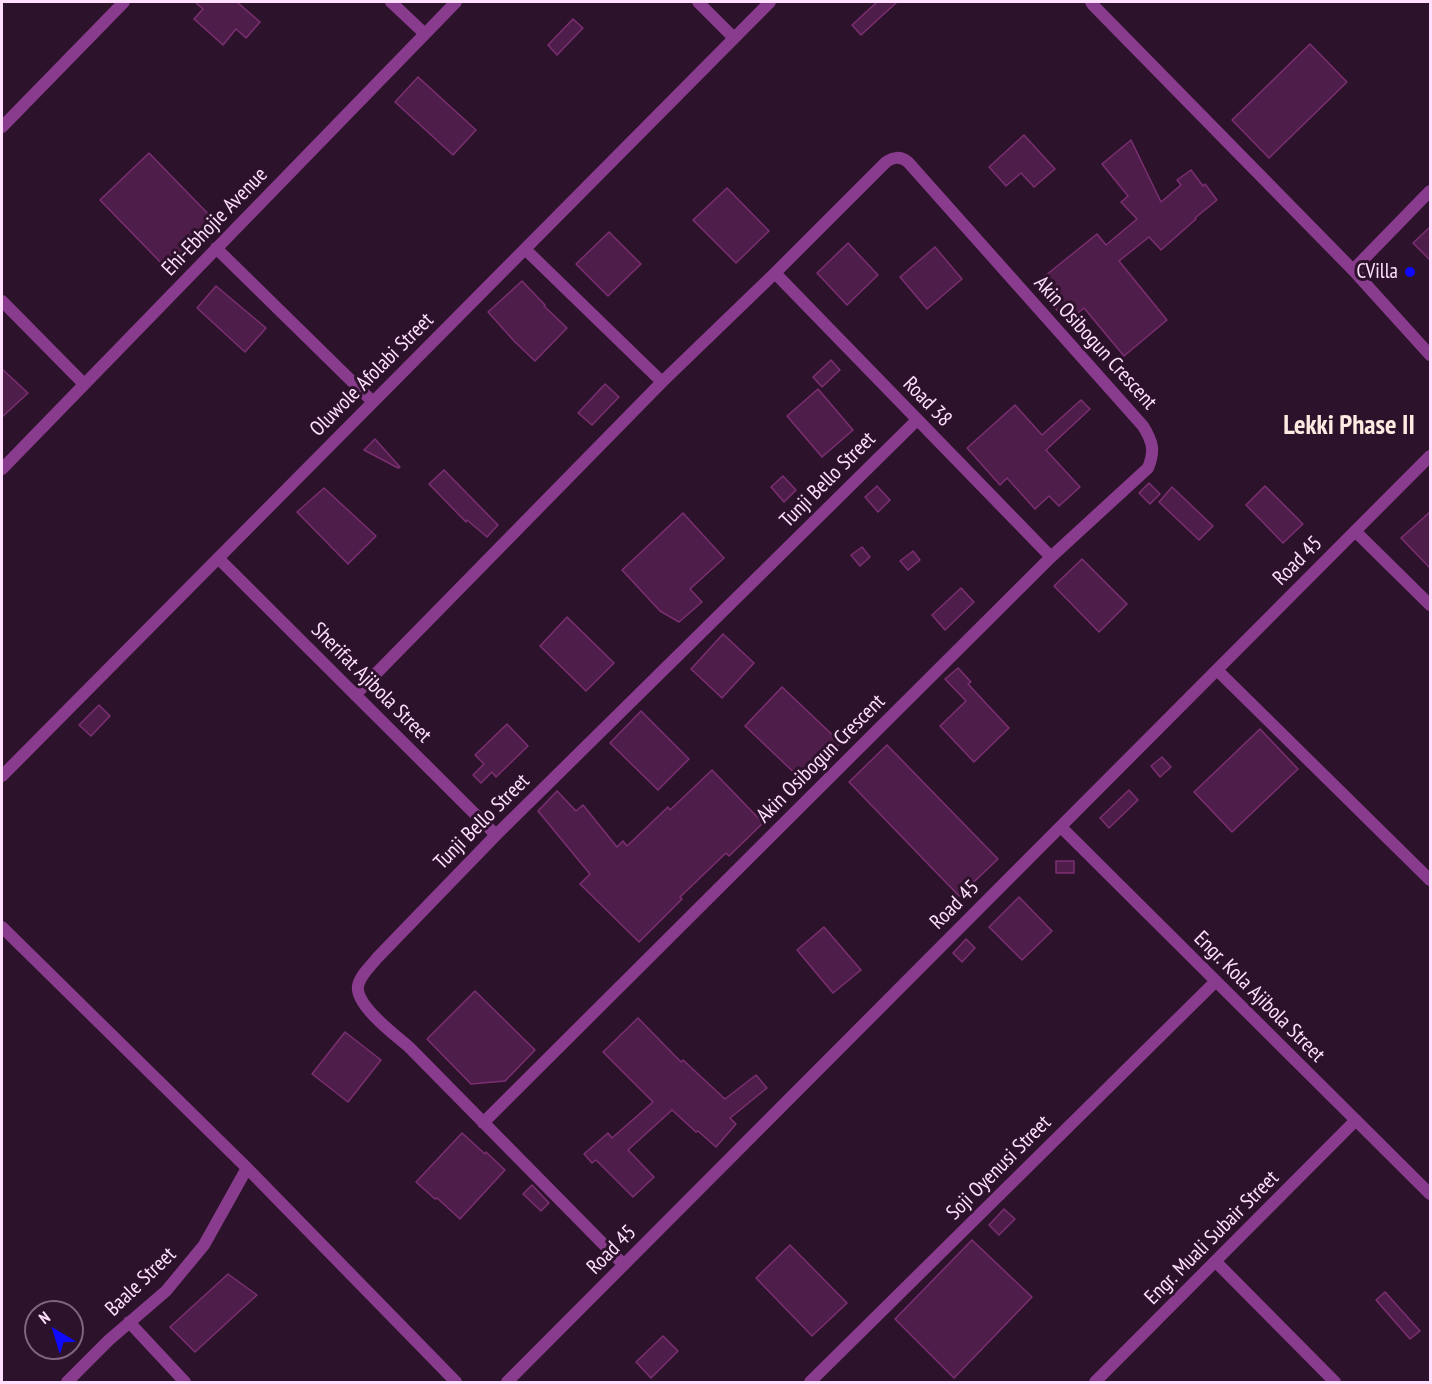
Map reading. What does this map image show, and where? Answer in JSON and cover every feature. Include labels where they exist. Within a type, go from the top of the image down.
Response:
[{"type":"street","points":[[2,127],[124,2]]},
{"type":"street","points":[[391,2],[424,34]]},
{"type":"street","name":"Ehi-Ebhojie Avenue","points":[[2,469],[456,2]]},
{"type":"street","points":[[698,2],[734,38]]},
{"type":"street","name":"Oluwole Afolabi Street","points":[[2,776],[770,2]]},
{"type":"street","points":[[1091,2],[1353,270],[1431,355]]},
{"type":"street","name":"Akin Osibogun Crescent","points":[[355,694],[662,382],[886,162],[892,159],[898,158],[908,162],[1143,426],[1151,439],[1152,456],[1148,468],[1051,557],[483,1123]]},
{"type":"street","points":[[1353,270],[1431,191]]},
{"type":"street","points":[[216,248],[373,402]]},
{"type":"street","points":[[525,249],[662,382]]},
{"type":"street","name":"Road 38","points":[[775,273],[1051,557]]},
{"type":"street","points":[[2,301],[84,384]]},
{"type":"street","name":"Tunji Bello Street","points":[[624,1265],[409,1047],[373,1014],[362,1001],[358,989],[362,977],[377,958],[496,835],[917,420]]},
{"type":"street","name":"Road 45","points":[[507,1383],[1431,456]]},
{"type":"street","points":[[1355,531],[1431,605]]},
{"type":"street","name":"Sherifat Ajibola Street","points":[[218,558],[496,835]]},
{"type":"street","points":[[1218,670],[1431,880]]},
{"type":"street","name":"Engr. Kola Ajibola Street","points":[[1061,827],[1431,1194]]},
{"type":"street","points":[[2,927],[247,1168],[456,1383]]},
{"type":"street","name":"Soji Oyenusi Street","points":[[810,1383],[1216,981]]},
{"type":"street","name":"Engr. Muali Subair Street","points":[[1095,1383],[1356,1120]]},
{"type":"street","name":"Baale Street","points":[[67,1383],[109,1340],[166,1291],[204,1245],[247,1168]]},
{"type":"street","points":[[1216,1262],[1335,1383]]},
{"type":"street","points":[[129,1322],[185,1383]]},
{"type":"building","points":[[195,2],[237,2],[260,22],[246,38],[236,29],[223,45],[194,19],[203,9]]},
{"type":"building","points":[[877,2],[897,2],[861,35],[852,25]]},
{"type":"building","points":[[573,19],[583,28],[557,55],[548,45]]},
{"type":"building","points":[[1310,44],[1347,82],[1269,158],[1232,120]]},
{"type":"building","points":[[418,77],[476,130],[453,155],[395,102]]},
{"type":"building","points":[[1024,135],[1055,169],[1034,187],[1021,173],[1006,186],[989,167]]},
{"type":"building","points":[[1131,140],[1161,202],[1181,185],[1177,180],[1191,170],[1217,200],[1161,250],[1149,237],[1119,261],[1167,320],[1124,356],[1084,308],[1067,322],[1035,284],[1097,234],[1106,245],[1137,219],[1121,202],[1128,196],[1102,164]]},
{"type":"building","points":[[149,153],[217,223],[168,270],[100,200]]},
{"type":"building","points":[[727,188],[769,231],[736,263],[693,220]]},
{"type":"building","points":[[1431,226],[1431,261],[1413,243]]},
{"type":"building","points":[[609,232],[641,264],[608,296],[576,264]]},
{"type":"building","points":[[848,243],[878,275],[847,305],[817,273]]},
{"type":"building","points":[[935,247],[962,279],[927,309],[900,277]]},
{"type":"building","points":[[522,281],[567,328],[535,361],[488,312]]},
{"type":"building","points":[[216,286],[266,328],[245,352],[197,308]]},
{"type":"building","points":[[831,360],[840,370],[822,387],[813,377]]},
{"type":"building","points":[[2,369],[28,393],[2,417]]},
{"type":"building","points":[[605,384],[619,397],[592,425],[578,413]]},
{"type":"building","points":[[818,389],[853,430],[822,457],[787,416]]},
{"type":"building","points":[[1081,400],[1090,409],[1046,450],[1080,487],[1059,506],[1049,496],[1035,509],[1007,478],[1000,485],[967,448],[1015,405],[1042,435]]},
{"type":"building","points":[[375,439],[400,467],[364,450]]},
{"type":"building","points":[[444,470],[498,525],[487,537],[467,520],[466,522],[429,484]]},
{"type":"building","points":[[783,476],[796,490],[784,502],[771,487]]},
{"type":"building","points":[[1149,483],[1160,494],[1150,504],[1139,493]]},
{"type":"building","points":[[877,486],[890,500],[878,512],[865,497]]},
{"type":"building","points":[[1265,486],[1303,524],[1283,543],[1246,505]]},
{"type":"building","points":[[1172,487],[1213,526],[1199,540],[1159,502]]},
{"type":"building","points":[[324,488],[376,536],[348,564],[297,512]]},
{"type":"building","points":[[1431,511],[1431,569],[1401,538]]},
{"type":"building","points":[[683,513],[724,558],[690,589],[702,602],[679,622],[660,611],[622,570]]},
{"type":"building","points":[[862,547],[870,557],[860,566],[851,555]]},
{"type":"building","points":[[913,551],[920,560],[908,570],[900,561]]},
{"type":"building","points":[[1082,559],[1127,604],[1099,632],[1054,586]]},
{"type":"building","points":[[961,588],[974,602],[945,630],[932,615]]},
{"type":"building","points":[[567,617],[614,663],[586,691],[540,646]]},
{"type":"building","points":[[723,634],[754,663],[722,698],[691,669]]},
{"type":"building","points":[[958,668],[971,682],[968,684],[1009,728],[974,762],[940,726],[966,701],[945,679]]},
{"type":"building","points":[[782,687],[841,743],[804,782],[745,726]]},
{"type":"building","points":[[99,705],[110,716],[91,736],[79,725]]},
{"type":"building","points":[[641,711],[689,759],[658,790],[610,743]]},
{"type":"building","points":[[507,724],[528,746],[496,777],[492,772],[481,783],[473,775],[484,764],[475,755]]},
{"type":"building","points":[[1260,729],[1298,769],[1232,832],[1194,792]]},
{"type":"building","points":[[887,745],[998,859],[959,896],[849,782]]},
{"type":"building","points":[[1162,757],[1171,767],[1160,777],[1151,766]]},
{"type":"building","points":[[712,770],[763,823],[729,856],[726,853],[680,897],[682,899],[639,942],[580,884],[590,874],[538,811],[557,791],[576,811],[583,805],[617,847],[623,841],[627,846],[668,807],[670,810]]},
{"type":"building","points":[[1129,790],[1138,800],[1109,828],[1100,818]]},
{"type":"building","points":[[1056,861],[1074,861],[1074,873],[1056,873]]},
{"type":"building","points":[[1019,897],[1052,931],[1022,960],[989,927]]},
{"type":"building","points":[[824,927],[861,970],[833,993],[797,950]]},
{"type":"building","points":[[966,939],[975,948],[962,962],[953,953]]},
{"type":"building","points":[[475,991],[535,1050],[505,1081],[471,1084],[427,1039]]},
{"type":"building","points":[[638,1018],[681,1062],[683,1060],[725,1099],[756,1075],[767,1088],[730,1118],[736,1124],[716,1147],[672,1110],[628,1150],[654,1177],[633,1197],[596,1160],[592,1163],[584,1154],[608,1133],[612,1138],[653,1102],[603,1052]]},
{"type":"building","points":[[345,1032],[381,1060],[348,1102],[312,1074]]},
{"type":"building","points":[[462,1133],[505,1170],[460,1219],[416,1182]]},
{"type":"building","points":[[532,1185],[549,1203],[541,1211],[523,1194]]},
{"type":"building","points":[[1004,1209],[1015,1219],[999,1235],[989,1225]]},
{"type":"building","points":[[972,1240],[1032,1297],[954,1378],[895,1319]]},
{"type":"building","points":[[790,1245],[847,1303],[812,1336],[756,1278]]},
{"type":"building","points":[[228,1274],[257,1295],[195,1352],[170,1327]]},
{"type":"building","points":[[1385,1292],[1420,1331],[1410,1339],[1376,1300]]},
{"type":"building","points":[[663,1336],[678,1351],[651,1378],[636,1362]]},
{"type":"place","name":"CVilla","points":[[1410,272]]},
{"type":"district","name":"Lekki Phase II","points":[[1349,426]]}]
